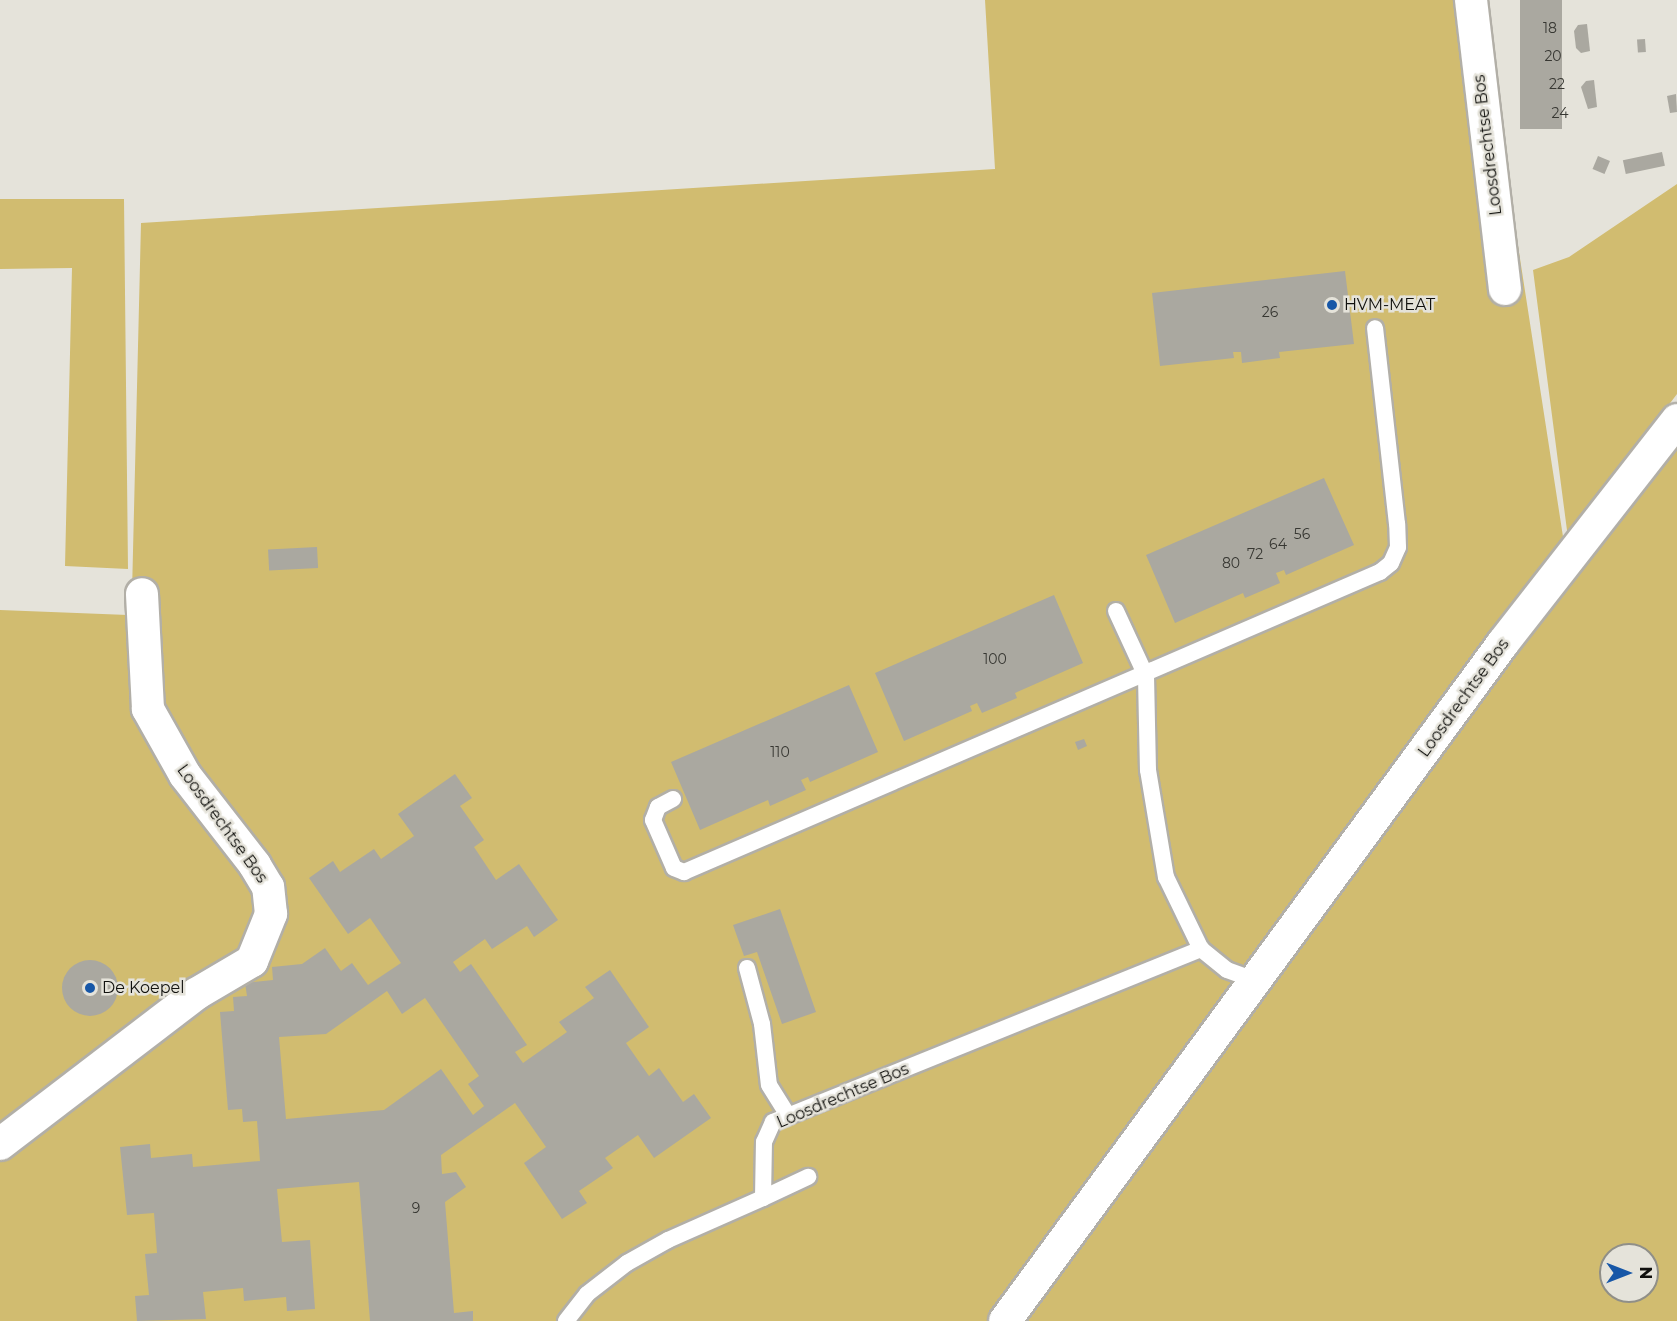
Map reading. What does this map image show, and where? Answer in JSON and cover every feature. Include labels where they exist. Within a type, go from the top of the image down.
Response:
[{"type":"street","name":"Loosdrechtse Bos","points":[[1471,0],[1505,289]]},
{"type":"street","name":"Loosdrechtse Bos","points":[[1005,1321],[1503,643],[1677,420]]},
{"type":"street","name":"Loosdrechtse Bos","points":[[0,1144],[196,994],[252,961],[271,914],[268,887],[255,865],[185,775],[148,709],[142,594]]},
{"type":"lane","points":[[673,799],[658,807],[653,820],[674,868],[684,872],[1146,676],[1380,572],[1391,563],[1398,547],[1374,328]]},
{"type":"lane","points":[[1116,611],[1146,676],[1148,770],[1166,877],[1201,949],[1227,970],[1256,980]]},
{"type":"lane","name":"Loosdrechtse Bos","points":[[763,1198],[764,1142],[773,1122],[1201,949]]},
{"type":"lane","points":[[747,968],[762,1024],[769,1085],[788,1116]]},
{"type":"lane","points":[[566,1321],[586,1294],[627,1263],[668,1240],[808,1177]]},
{"type":"shaded area","points":[[985,0],[1480,0],[1568,569],[1677,436],[1677,1321],[0,1321],[0,610],[128,615],[130,674],[141,223],[995,169]]},
{"type":"shaded area","points":[[1677,184],[1677,394],[1568,538],[1533,270],[1569,257]]},
{"type":"shaded area","points":[[0,199],[124,199],[128,569],[65,566],[72,268],[0,269]]},
{"type":"building","points":[[1520,0],[1562,0],[1562,129],[1520,129]]},
{"type":"building","points":[[1587,24],[1590,51],[1581,53],[1576,48],[1574,31],[1578,25]]},
{"type":"building","points":[[1645,39],[1646,52],[1638,53],[1637,40]]},
{"type":"building","points":[[1594,80],[1597,107],[1588,109],[1581,87],[1586,81]]},
{"type":"building","points":[[1676,94],[1677,112],[1670,113],[1667,96]]},
{"type":"building","points":[[1662,152],[1665,166],[1626,174],[1623,160]]},
{"type":"building","points":[[1598,156],[1610,161],[1604,174],[1593,169]]},
{"type":"building","points":[[1345,271],[1354,344],[1279,352],[1280,358],[1242,363],[1241,352],[1233,352],[1234,358],[1160,366],[1152,293]]},
{"type":"building","points":[[1324,478],[1354,545],[1286,575],[1284,570],[1276,573],[1280,583],[1245,598],[1243,593],[1175,623],[1146,555]]},
{"type":"building","points":[[317,547],[318,568],[269,571],[268,550]]},
{"type":"building","points":[[1054,595],[1083,663],[1015,693],[1017,698],[982,713],[977,703],[970,706],[972,711],[904,741],[875,673]]},
{"type":"building","points":[[849,685],[878,752],[810,782],[808,777],[801,780],[806,790],[770,806],[768,800],[700,830],[671,762]]},
{"type":"building","points":[[1084,739],[1087,746],[1078,750],[1075,742]]},
{"type":"building","points":[[455,774],[472,798],[460,806],[484,840],[474,847],[496,880],[519,864],[558,920],[534,937],[527,926],[492,949],[485,939],[453,962],[460,972],[471,964],[527,1045],[515,1052],[523,1063],[567,1032],[559,1022],[594,998],[585,987],[610,970],[649,1027],[626,1043],[649,1076],[659,1068],[683,1102],[694,1094],[711,1118],[654,1158],[638,1135],[605,1158],[613,1168],[579,1191],[587,1203],[562,1219],[524,1163],[546,1147],[515,1103],[441,1155],[442,1174],[456,1172],[466,1187],[445,1202],[454,1313],[473,1311],[473,1321],[370,1321],[359,1182],[277,1189],[282,1242],[310,1240],[315,1309],[287,1311],[286,1297],[244,1301],[243,1288],[203,1292],[206,1319],[137,1321],[135,1296],[149,1295],[145,1254],[157,1253],[154,1213],[127,1215],[120,1147],[150,1144],[151,1158],[192,1154],[193,1167],[260,1161],[257,1121],[243,1122],[242,1109],[228,1110],[220,1012],[234,1011],[233,997],[247,996],[245,983],[273,980],[272,967],[302,964],[325,948],[341,971],[352,963],[368,985],[401,963],[370,918],[348,934],[309,878],[333,861],[340,872],[374,849],[381,859],[414,836],[398,814]],"holes":[[[387,991],[402,1014],[425,998],[479,1076],[468,1084],[484,1106],[473,1115],[441,1069],[384,1110],[286,1119],[279,1037],[326,1034]]]},
{"type":"building","points":[[780,909],[816,1012],[782,1024],[757,952],[744,956],[733,925]]},
{"type":"building","name":"De Koepel","points":[[90,960],[105,965],[113,973],[118,988],[113,1003],[105,1011],[90,1016],[75,1011],[67,1003],[62,988],[67,973],[75,965]]},
{"type":"place","name":"HVM-MEAT","points":[[1332,305]]},
{"type":"place","name":"De Koepel","points":[[90,988]]}]
